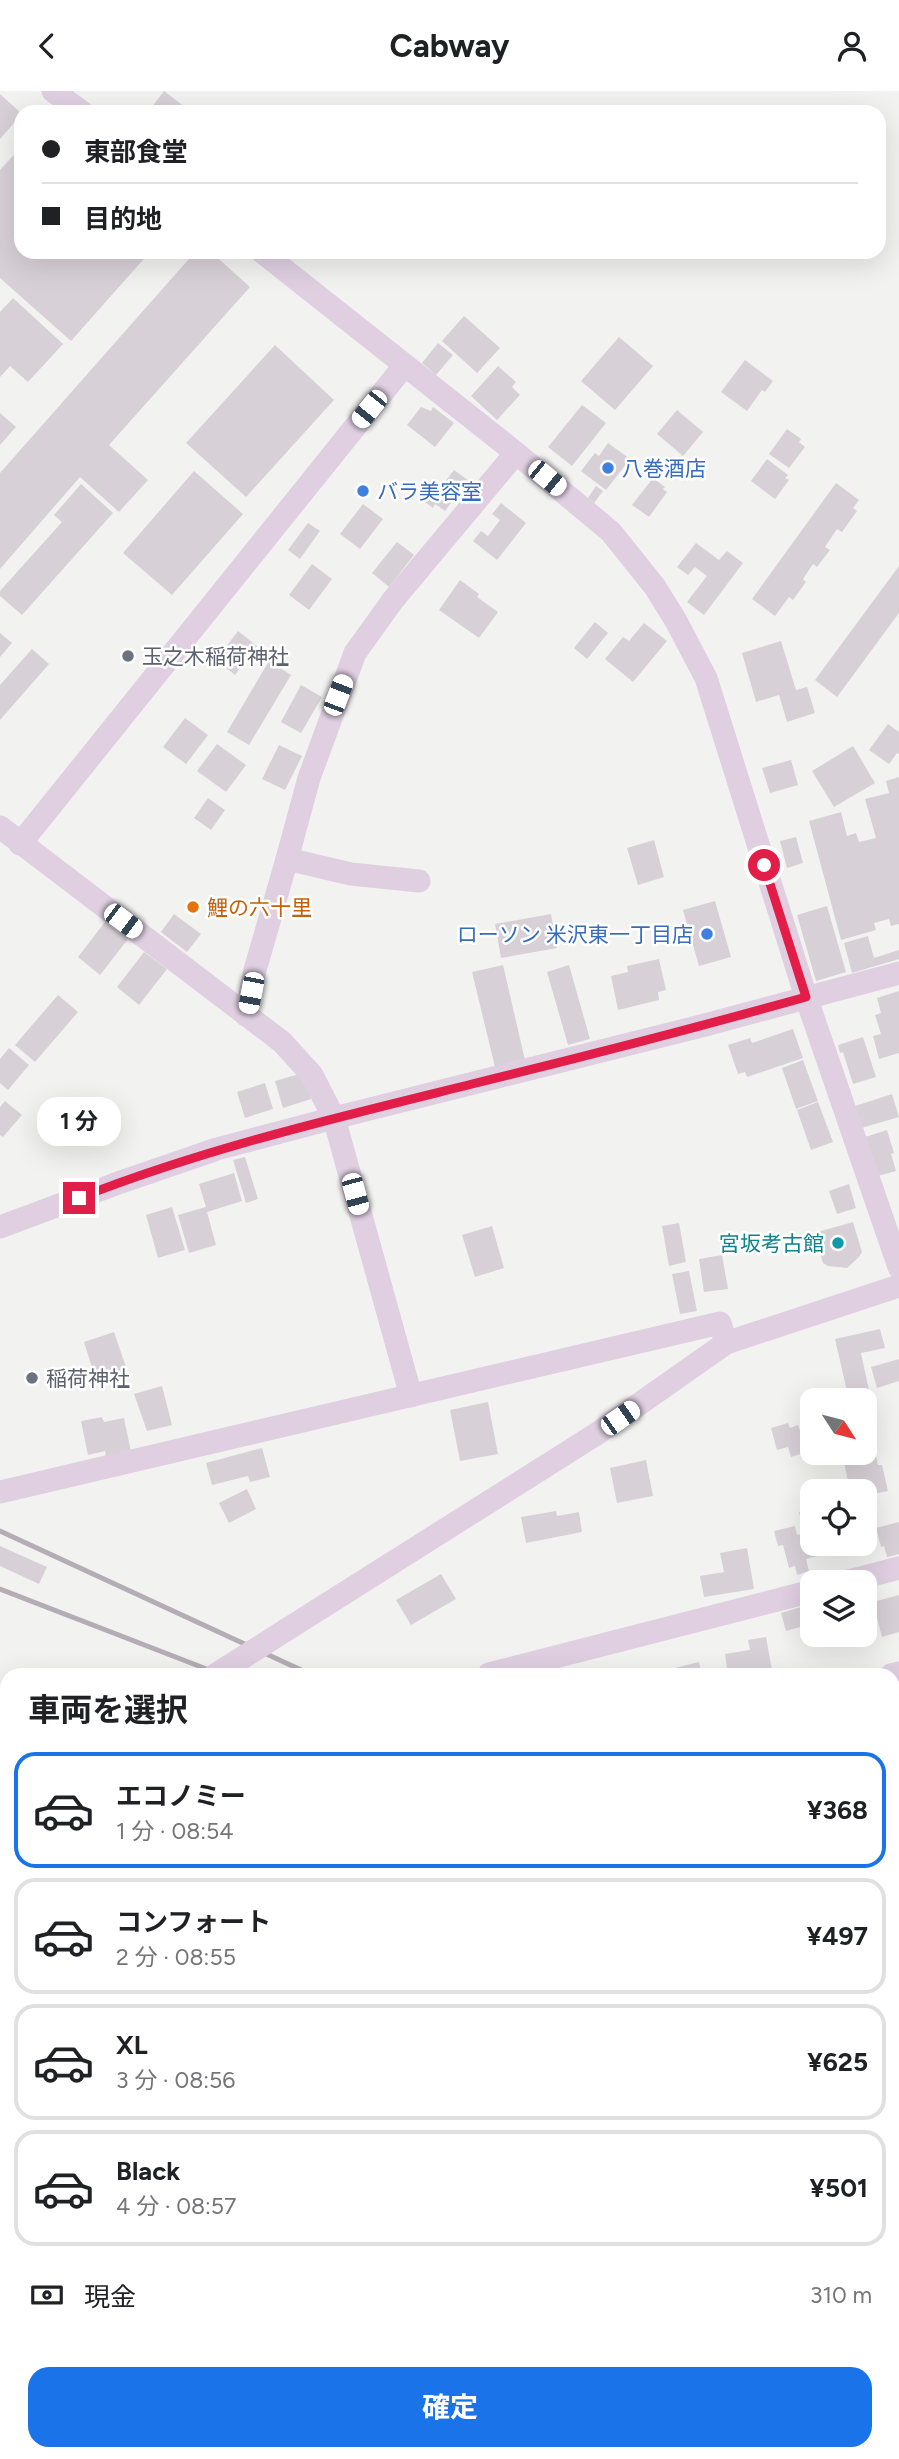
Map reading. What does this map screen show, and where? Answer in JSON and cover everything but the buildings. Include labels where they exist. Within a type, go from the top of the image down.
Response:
[{"type":"street","points":[[53,91],[72,105]]},
{"type":"street","points":[[271,259],[516,453],[611,532],[655,587],[706,678],[806,997],[899,1267]]},
{"type":"street","points":[[20,843],[404,366]]},
{"type":"street","points":[[246,1015],[255,971],[309,778],[355,653],[393,600],[516,453]]},
{"type":"street","points":[[0,827],[282,1041],[312,1075],[334,1118],[411,1396]]},
{"type":"street","points":[[286,859],[351,874],[419,881]]},
{"type":"street","points":[[0,1227],[217,1149],[899,973]]},
{"type":"street","points":[[226,1668],[598,1433],[726,1343],[899,1286]]},
{"type":"street","points":[[0,1492],[720,1323],[726,1343]]},
{"type":"street","points":[[877,1574],[899,1568]]},
{"type":"street","points":[[512,1668],[800,1594]]},
{"type":"railway","points":[[0,1531],[297,1668]]},
{"type":"railway","points":[[0,1589],[204,1668]]},
{"type":"place","name":"八巻酒店","points":[[608,468]]},
{"type":"place","name":"バラ美容室","points":[[363,491]]},
{"type":"place","name":"玉之木稲荷神社","points":[[128,656]]},
{"type":"place","name":"鯉の六十里","points":[[193,907]]},
{"type":"place","name":"ローソン 米沢東一丁目店","points":[[707,934]]},
{"type":"place","name":"宮坂考古館","points":[[838,1243]]},
{"type":"place","name":"稲荷神社","points":[[32,1378]]},
{"type":"route","points":[[79,1198],[217,1149],[806,997],[764,865]]}]
